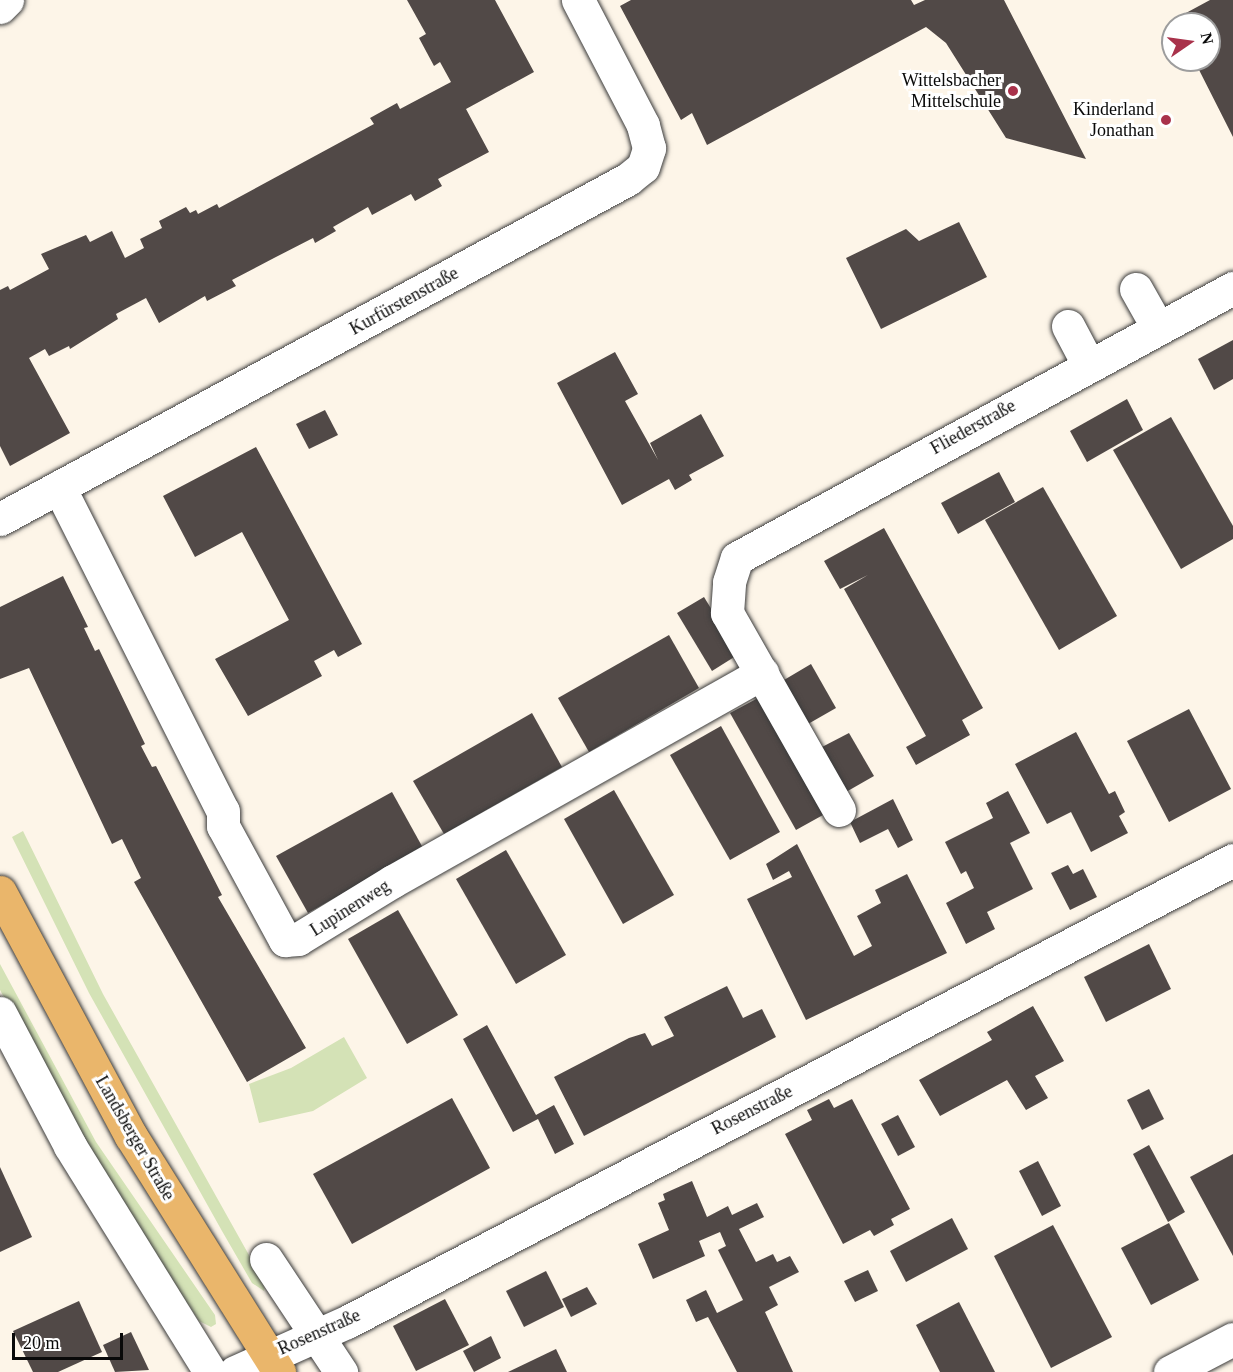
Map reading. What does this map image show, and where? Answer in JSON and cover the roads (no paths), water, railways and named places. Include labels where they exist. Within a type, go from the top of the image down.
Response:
[{"type":"main road","name":"Landsberger Straße","points":[[1,896],[130,1136],[274,1363]]},
{"type":"street","points":[[0,7],[7,0]]},
{"type":"street","name":"Kurfürstenstraße","points":[[0,519],[618,184],[643,167],[649,148],[643,125],[578,0]]},
{"type":"street","name":"Fliederstraße","points":[[762,673],[727,612],[729,582],[737,558],[1088,364],[1233,288]]},
{"type":"street","points":[[1136,289],[1158,328]]},
{"type":"street","points":[[1068,326],[1088,364]]},
{"type":"street","name":"Lupinenweg","points":[[59,487],[223,811],[223,826],[285,940],[298,939],[393,881],[762,673]]},
{"type":"street","points":[[762,673],[839,810]]},
{"type":"street","name":"Rosenstraße","points":[[235,1372],[274,1363],[316,1336],[1233,860]]},
{"type":"street","points":[[0,1013],[70,1146],[210,1372]]},
{"type":"street","points":[[266,1259],[341,1372]]},
{"type":"street","points":[[1170,1372],[1233,1339]]},
{"type":"place","name":"Wittelsbacher Mittelschule","points":[[1013,91]]},
{"type":"place","name":"Kinderland Jonathan","points":[[1166,120]]}]
